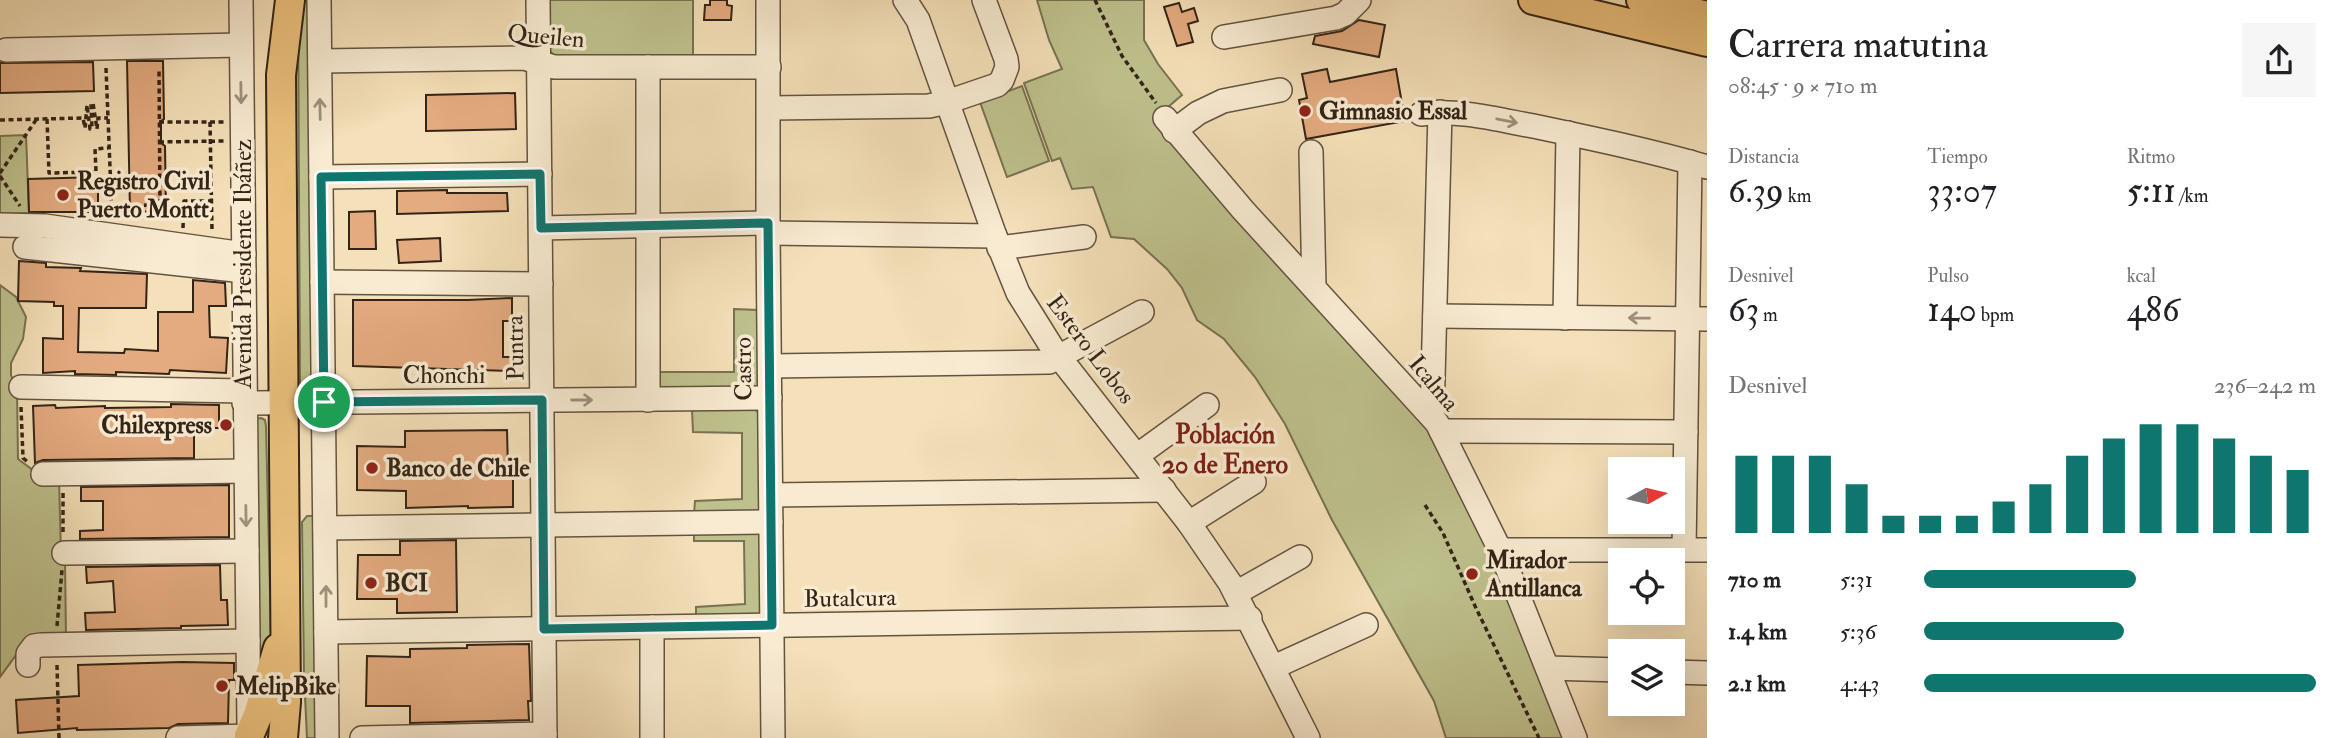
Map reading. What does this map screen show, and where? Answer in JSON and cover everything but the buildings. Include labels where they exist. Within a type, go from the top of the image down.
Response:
[{"type":"main road","name":"Avenida Presidente Ibáñez","points":[[269,0],[281,75]]},
{"type":"main road","name":"Avenida Presidente Ibáñez","points":[[283,738],[286,622],[281,75],[290,0]]},
{"type":"main road","points":[[1533,0],[1654,8],[1707,16]]},
{"type":"main road","points":[[1654,8],[1707,42]]},
{"type":"main road","points":[[249,737],[286,622]]},
{"type":"main road","name":"Avenida Presidente Ibáñez","points":[[286,702],[292,738]]},
{"type":"street","name":"Avenida Presidente Ibáñez","points":[[240,0],[249,737]]},
{"type":"street","points":[[319,0],[327,738]]},
{"type":"street","name":"Puntra","points":[[538,0],[545,736]]},
{"type":"street","name":"Castro","points":[[768,0],[774,738]]},
{"type":"street","name":"Estero Lobos","points":[[905,0],[918,20],[997,242],[1018,293],[1060,357],[1189,523],[1236,593],[1308,738]]},
{"type":"street","points":[[769,108],[929,106],[997,85],[1005,73],[1006,59],[984,0]]},
{"type":"street","points":[[1224,37],[1336,19],[1359,0]]},
{"type":"street","points":[[6,50],[241,46]]},
{"type":"street","name":"Queilen","points":[[320,61],[524,58],[554,67],[769,67]]},
{"type":"street","points":[[648,67],[648,400]]},
{"type":"street","points":[[1169,125],[1223,101],[1280,90]]},
{"type":"street","points":[[1684,548],[1686,432],[1697,319],[1699,164],[1568,133],[1469,114],[1430,113],[1437,424],[1686,432]]},
{"type":"street","name":"Icalma","points":[[1169,125],[1437,424],[1500,550],[1575,738]]},
{"type":"street","points":[[1565,318],[1568,133]]},
{"type":"street","points":[[1311,152],[1314,286]]},
{"type":"street","points":[[321,177],[540,174]]},
{"type":"street","points":[[0,225],[198,238],[244,263]]},
{"type":"street","points":[[541,228],[768,228],[997,242],[1084,237]]},
{"type":"street","points":[[25,247],[244,263]]},
{"type":"street","points":[[322,282],[541,284]]},
{"type":"street","points":[[770,366],[1049,362],[1142,312]]},
{"type":"street","points":[[1435,316],[1697,319]]},
{"type":"street","name":"Chonchi","points":[[21,387],[244,397],[284,402],[770,398]]},
{"type":"street","points":[[1138,455],[1207,405]]},
{"type":"street","points":[[53,474],[246,471]]},
{"type":"street","points":[[1189,523],[1254,482]]},
{"type":"street","points":[[771,495],[1164,491]]},
{"type":"street","points":[[325,528],[771,522]]},
{"type":"street","points":[[1500,550],[1608,549]]},
{"type":"street","points":[[1685,549],[1707,550]]},
{"type":"street","points":[[64,552],[247,551]]},
{"type":"street","points":[[1236,593],[1300,557]]},
{"type":"street","name":"Butalcura","points":[[326,632],[1250,618]]},
{"type":"street","points":[[1274,667],[1366,625]]},
{"type":"street","points":[[652,627],[652,738]]},
{"type":"street","points":[[28,665],[28,654],[34,646],[248,641]]},
{"type":"street","points":[[1548,668],[1608,670]]},
{"type":"street","points":[[1685,672],[1707,673]]},
{"type":"street","points":[[362,738],[545,736]]},
{"type":"street","points":[[178,738],[249,737]]},
{"type":"path","points":[[1095,0],[1114,40],[1169,125]]},
{"type":"path","points":[[106,66],[110,206],[160,205],[159,69]]},
{"type":"path","points":[[0,120],[83,118],[85,128],[86,105],[90,129],[93,103],[97,129],[99,118],[108,118]]},
{"type":"path","points":[[33,226],[0,175],[36,119]]},
{"type":"path","points":[[47,119],[49,173],[96,172],[94,149],[108,148]]},
{"type":"path","points":[[159,122],[231,122]]},
{"type":"path","points":[[198,238],[211,201],[210,122]]},
{"type":"path","points":[[159,142],[231,141]]},
{"type":"path","points":[[198,238],[184,201],[211,201]]},
{"type":"path","points":[[21,387],[23,458],[53,474],[64,552],[56,645],[59,738]]},
{"type":"path","points":[[1425,505],[1443,533],[1475,607],[1539,738]]},
{"type":"green space","points":[[298,0],[314,0],[312,390],[308,391],[300,383]]},
{"type":"green space","points":[[548,0],[693,0],[693,58],[556,58],[549,50]]},
{"type":"green space","points":[[1037,0],[1144,0],[1144,40],[1158,64],[1182,95],[1154,119],[1427,424],[1493,553],[1564,738],[1446,738],[1434,701],[1332,520],[1285,424],[1255,377],[1224,339],[1197,320],[1182,288],[1167,269],[1134,239],[1111,237],[1093,187],[1072,189],[1060,158],[1052,161],[1024,83],[1062,69],[1049,40]]},
{"type":"green space","points":[[1022,86],[1049,161],[1007,177],[980,102]]},
{"type":"green space","points":[[26,135],[29,213],[0,214],[0,136]]},
{"type":"green space","points":[[0,285],[16,297],[26,317],[23,339],[11,363],[11,375],[17,390],[18,459],[41,476],[59,478],[61,554],[65,559],[66,639],[19,651],[0,677]]},
{"type":"green space","points":[[734,309],[758,310],[758,387],[658,391],[657,372],[734,372]]},
{"type":"green space","points":[[753,409],[760,413],[760,512],[694,514],[695,501],[742,499],[742,433],[693,432],[692,410]]},
{"type":"green space","points":[[254,419],[265,420],[266,426],[271,636],[260,695]]},
{"type":"green space","points":[[307,516],[319,516],[321,738],[307,738],[302,522]]},
{"type":"green space","points":[[694,532],[759,533],[762,618],[696,624],[696,607],[745,604],[744,541],[694,541]]},
{"type":"place","name":"Gimnasio Essal","points":[[1305,111]]},
{"type":"place","name":"Registro Civil Puerto Montt","points":[[63,195]]},
{"type":"place","name":"Chilexpress","points":[[226,425]]},
{"type":"place","name":"Banco de Chile","points":[[372,468]]},
{"type":"place","name":"Mirador Antillanca","points":[[1472,574]]},
{"type":"place","name":"BCI","points":[[371,583]]},
{"type":"place","name":"MelipBike","points":[[222,686]]},
{"type":"district","name":"Población 20 de Enero","points":[[1225,449]]},
{"type":"route","points":[[540,174],[541,228],[768,223],[772,625],[544,629],[542,400],[324,402],[321,177],[540,174]]}]
